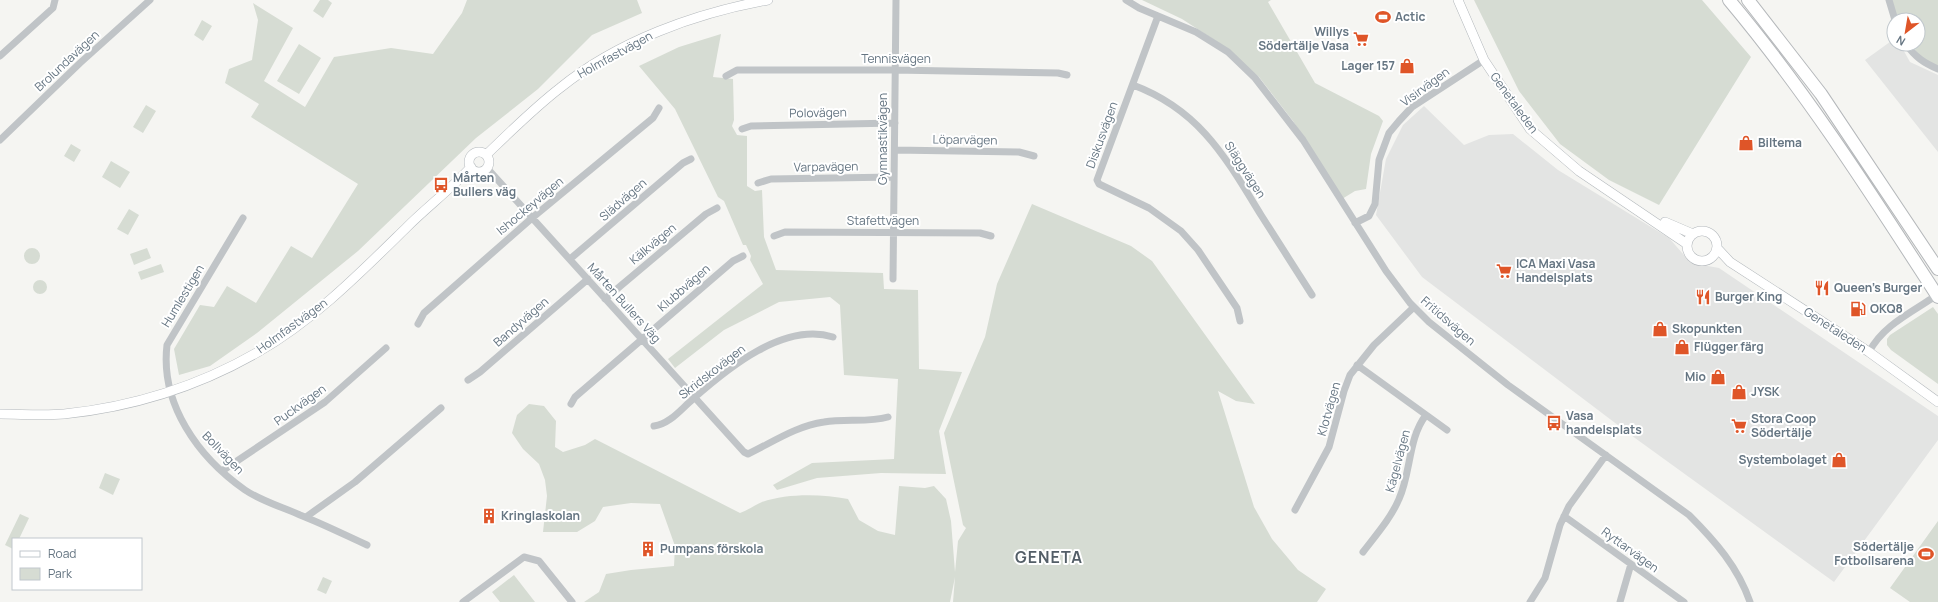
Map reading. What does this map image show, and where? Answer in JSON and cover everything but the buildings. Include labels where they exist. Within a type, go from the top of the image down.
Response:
[{"type":"highway","points":[[1729,0],[1777,60],[1837,142],[1934,298]]},
{"type":"highway","points":[[1748,0],[1821,94],[1938,269]]},
{"type":"street","points":[[0,56],[53,8],[55,0]]},
{"type":"street","name":"Brolundavägen","points":[[0,140],[85,59],[150,0]]},
{"type":"street","name":"Holmfastvägen","points":[[486,155],[560,87],[583,71],[622,49],[660,30],[695,17],[743,4],[768,0]]},
{"type":"street","name":"Gymnastikvägen","points":[[893,279],[895,150],[894,70],[896,0]]},
{"type":"street","name":"Fritidsvägen","points":[[1126,0],[1139,8],[1200,35],[1228,52],[1255,78],[1303,140],[1386,271],[1414,307],[1429,322],[1508,385],[1689,515],[1715,540],[1736,571],[1750,602]]},
{"type":"street","name":"Genetaleden","points":[[1458,0],[1484,60],[1530,129],[1579,172],[1639,210],[1688,244],[1689,253],[1694,259],[1703,261],[1711,258],[1730,262]]},
{"type":"street","points":[[1889,0],[1893,12]]},
{"type":"street","name":"Diskusvägen","points":[[1158,16],[1097,180],[1099,184],[1149,208],[1181,231],[1198,250],[1237,308],[1240,321]]},
{"type":"street","points":[[1912,52],[1924,62],[1938,69]]},
{"type":"street","name":"Visirvägen","points":[[1355,223],[1369,216],[1375,204],[1379,160],[1390,133],[1399,121],[1412,107],[1484,60]]},
{"type":"street","name":"Tennisvägen","points":[[726,76],[737,70],[894,70],[1058,73],[1067,75]]},
{"type":"street","name":"Släggvägen","points":[[1133,85],[1154,94],[1174,106],[1210,138],[1233,169],[1312,295]]},
{"type":"street","name":"Ishockeyvägen","points":[[418,324],[424,313],[532,218],[653,118],[659,108]]},
{"type":"street","name":"Polovägen","points":[[742,129],[751,126],[895,123]]},
{"type":"street","name":"Löparvägen","points":[[895,150],[1019,152],[1034,156]]},
{"type":"street","points":[[479,152],[486,155],[489,160],[487,168],[478,172],[471,168],[469,161],[473,155],[479,152]]},
{"type":"street","name":"Slädvägen","points":[[570,259],[683,163],[691,158]]},
{"type":"street","name":"Holmfastvägen","points":[[0,414],[63,414],[138,401],[170,392],[224,370],[259,352],[297,326],[362,272],[471,168]]},
{"type":"street","name":"Mårten Bullers Väg","points":[[487,168],[744,452],[748,454],[800,428],[823,422],[841,420],[879,420],[888,417]]},
{"type":"street","name":"Varpavägen","points":[[758,183],[771,179],[894,177]]},
{"type":"street","name":"Kälkvägen","points":[[605,299],[706,214],[717,208]]},
{"type":"street","name":"Genetaleden","points":[[1639,210],[1693,234],[1701,231],[1710,233],[1716,240],[1717,248],[1730,262],[1869,352],[1938,402]]},
{"type":"street","name":"Humlestigen","points":[[170,392],[165,359],[167,345],[243,218]]},
{"type":"street","name":"Stafettvägen","points":[[774,236],[785,232],[894,232],[980,233],[991,236]]},
{"type":"street","points":[[1688,244],[1693,234]]},
{"type":"street","points":[[1711,258],[1717,248]]},
{"type":"street","name":"Klubbvägen","points":[[571,404],[575,397],[642,339],[733,261],[743,256]]},
{"type":"street","name":"Bandyvägen","points":[[468,380],[480,372],[588,279]]},
{"type":"street","points":[[1869,352],[1875,340],[1888,327],[1934,298]]},
{"type":"street","name":"Klotvägen","points":[[1295,510],[1329,447],[1344,391],[1350,375],[1380,340],[1414,307]]},
{"type":"street","name":"Skridskovägen","points":[[654,426],[664,425],[695,397],[754,353],[782,340],[820,333],[833,337]]},
{"type":"street","name":"Puckvägen","points":[[222,471],[325,402],[386,348]]},
{"type":"street","points":[[1357,365],[1447,430]]},
{"type":"street","name":"Bollvägen","points":[[170,392],[185,428],[202,450],[222,471],[246,490],[367,545]]},
{"type":"street","points":[[306,518],[355,482],[441,408]]},
{"type":"street","name":"Kägelvägen","points":[[1363,552],[1391,514],[1399,499],[1416,433],[1421,421],[1426,415]]},
{"type":"street","points":[[1530,602],[1545,578],[1564,516],[1569,506],[1606,455]]},
{"type":"street","name":"Ryttarvägen","points":[[1564,516],[1684,602]]},
{"type":"street","points":[[463,602],[524,557],[539,561],[572,602]]},
{"type":"street","points":[[1620,602],[1631,564]]},
{"type":"shaded area","points":[[1886,45],[1886,52],[1904,52],[1910,62],[1938,75],[1938,152],[1865,60]]},
{"type":"shaded area","name":"Vasa handelsplats","points":[[1424,106],[1464,145],[1489,135],[1513,134],[1558,170],[1669,238],[1691,263],[1719,268],[1938,416],[1938,440],[1834,582],[1635,438],[1422,277],[1376,215],[1386,159],[1403,125]]},
{"type":"green space","points":[[320,0],[328,0],[332,3],[323,18],[313,11]]},
{"type":"green space","points":[[467,0],[637,0],[642,13],[592,35],[538,89],[476,138],[358,251],[257,333],[210,366],[179,375],[174,349],[200,305],[214,307],[227,286],[256,303],[291,246],[312,258],[358,184],[251,117],[259,104],[225,83],[229,69],[252,60],[258,20],[253,3],[293,28],[264,81],[305,107],[334,57],[391,48],[433,54],[462,13]]},
{"type":"green space","points":[[1142,0],[1271,0],[1268,2],[1315,83],[1379,116],[1383,121],[1371,154],[1366,189],[1355,191],[1342,199],[1293,121],[1259,77],[1216,41],[1182,19]]},
{"type":"green space","points":[[1474,0],[1702,0],[1751,57],[1659,205],[1609,180],[1560,144],[1519,91]]},
{"type":"green space","points":[[1889,0],[1938,0],[1938,69],[1924,62],[1917,52],[1926,52],[1926,12],[1893,12]]},
{"type":"green space","points":[[202,20],[212,26],[203,41],[194,35]]},
{"type":"green space","points":[[721,34],[713,77],[733,79],[734,120],[732,126],[737,135],[747,136],[747,186],[755,191],[762,190],[764,237],[776,270],[883,273],[884,289],[918,290],[919,369],[962,372],[939,431],[946,474],[881,473],[817,478],[777,490],[773,485],[812,463],[894,459],[898,379],[844,375],[840,305],[830,297],[779,302],[724,330],[675,368],[668,359],[763,284],[750,260],[751,256],[746,245],[743,245],[724,201],[718,197],[675,109],[639,66],[679,47]]},
{"type":"green space","points":[[299,44],[321,58],[299,94],[277,81]]},
{"type":"green space","points":[[146,105],[156,111],[143,133],[133,127]]},
{"type":"green space","points":[[71,144],[81,150],[74,162],[64,156]]},
{"type":"green space","points":[[111,161],[130,172],[120,188],[102,177]]},
{"type":"green space","points":[[1032,204],[1131,246],[1152,261],[1255,404],[1236,401],[1218,391],[1254,507],[1272,539],[1298,570],[1326,589],[1317,602],[953,602],[955,577],[950,602],[584,602],[599,592],[606,574],[674,566],[675,546],[660,504],[631,503],[603,507],[595,521],[577,532],[543,532],[547,496],[545,480],[539,464],[523,449],[512,433],[517,415],[529,404],[544,406],[556,421],[555,447],[563,452],[585,445],[595,439],[740,513],[762,502],[783,497],[816,495],[838,497],[848,499],[859,520],[878,531],[895,535],[899,486],[925,488],[934,486],[946,499],[951,521],[955,572],[958,541],[966,528],[963,525],[944,433],[985,337],[997,284]]},
{"type":"green space","points":[[129,209],[139,215],[128,235],[117,229]]},
{"type":"green space","points":[[32,248],[38,250],[40,256],[38,262],[32,264],[26,262],[24,256],[26,250]]},
{"type":"green space","points":[[147,248],[151,258],[134,265],[130,254]]},
{"type":"green space","points":[[161,264],[164,272],[141,280],[138,272]]},
{"type":"green space","points":[[37,280],[43,280],[47,284],[47,290],[43,294],[37,294],[33,290],[33,284]]},
{"type":"green space","points":[[1933,307],[1938,314],[1938,384],[1891,350],[1887,345],[1887,339],[1890,335]]},
{"type":"green space","points":[[105,473],[120,479],[113,495],[99,488]]},
{"type":"green space","points":[[20,514],[29,518],[19,538],[12,538],[12,548],[5,545]]},
{"type":"green space","name":"Södertälje Fotbollsarena","points":[[1938,521],[1938,602],[1910,602],[1890,588]]},
{"type":"green space","points":[[514,575],[535,602],[500,602],[492,592]]},
{"type":"green space","points":[[323,577],[332,581],[326,594],[317,590]]},
{"type":"place","name":"Actic","points":[[1383,17]]},
{"type":"place","name":"Willys Södertälje Vasa","points":[[1361,39]]},
{"type":"place","name":"Lager 157","points":[[1407,66]]},
{"type":"place","name":"Biltema","points":[[1746,143]]},
{"type":"place","name":"Mårten Bullers väg","points":[[441,185]]},
{"type":"place","name":"ICA Maxi Vasa Handelsplats","points":[[1504,271]]},
{"type":"place","name":"Queen's Burger","points":[[1822,288]]},
{"type":"place","name":"Burger King","points":[[1703,297]]},
{"type":"place","name":"OKQ8","points":[[1858,309]]},
{"type":"place","name":"Skopunkten","points":[[1660,329]]},
{"type":"place","name":"Flügger färg","points":[[1682,347]]},
{"type":"place","name":"Mio","points":[[1718,377]]},
{"type":"place","name":"JYSK","points":[[1739,392]]},
{"type":"place","name":"Vasa handelsplats","points":[[1554,423]]},
{"type":"place","name":"Stora Coop Södertälje","points":[[1739,426]]},
{"type":"place","name":"Systembolaget","points":[[1839,460]]},
{"type":"place","name":"Kringlaskolan","points":[[489,516]]},
{"type":"place","name":"Pumpans förskola","points":[[648,549]]},
{"type":"place","name":"Södertälje Fotbollsarena","points":[[1926,554]]},
{"type":"district","name":"GENETA","points":[[1049,557]]}]
